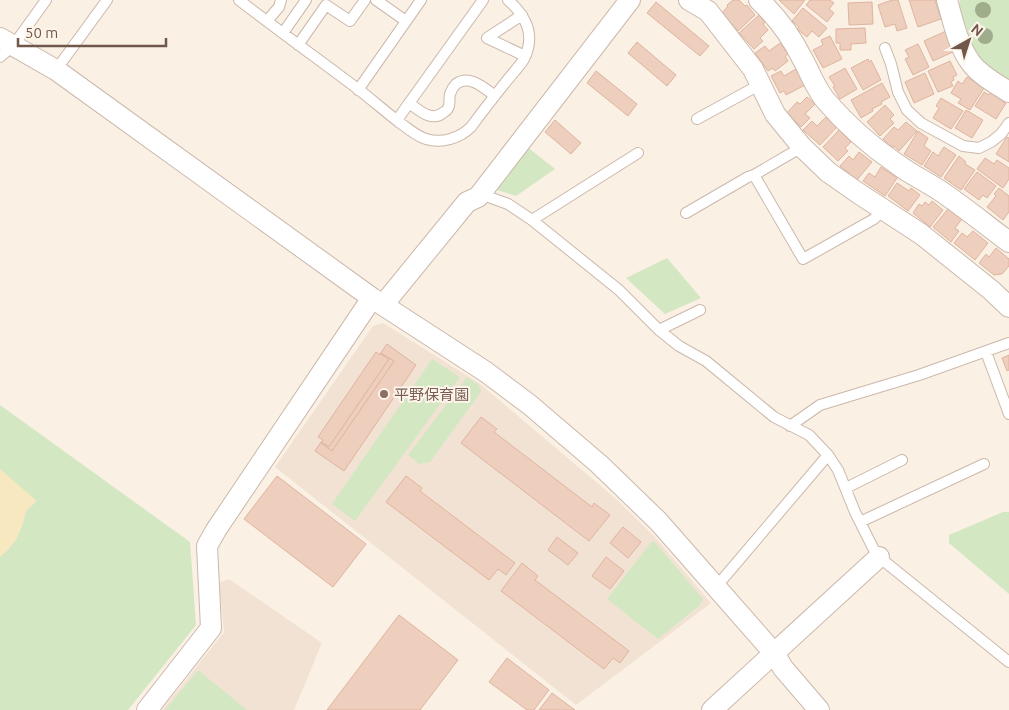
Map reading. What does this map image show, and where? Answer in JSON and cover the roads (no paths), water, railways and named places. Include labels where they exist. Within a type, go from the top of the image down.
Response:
[{"type":"street","points":[[147,710],[211,628],[207,546],[212,538],[378,302],[468,202],[478,197],[630,0]]},
{"type":"street","points":[[689,0],[708,11],[753,69],[775,114],[802,148],[828,172],[921,234],[1008,303]]},
{"type":"street","points":[[759,0],[789,35],[816,85],[825,99],[839,114],[876,149],[898,166],[939,190],[1009,242]]},
{"type":"street","points":[[947,0],[959,38],[972,64],[1009,92]]},
{"type":"street","points":[[4,47],[56,70],[378,302],[486,372],[530,405],[599,464],[658,520],[774,653],[783,668],[819,710]]},
{"type":"street","points":[[712,710],[879,557]]},
{"type":"lane","points":[[4,47],[46,0]]},
{"type":"lane","points":[[56,70],[107,0]]},
{"type":"lane","points":[[239,0],[397,120],[426,139],[436,140],[452,138],[464,133],[471,127],[525,56],[529,40],[529,30],[522,15],[508,0]]},
{"type":"lane","points":[[267,22],[279,7],[281,0]]},
{"type":"lane","points":[[283,33],[303,4],[292,0]]},
{"type":"lane","points":[[298,45],[326,5],[350,20],[365,0]]},
{"type":"lane","points":[[376,0],[406,21]]},
{"type":"lane","points":[[358,90],[420,0]]},
{"type":"lane","points":[[397,120],[483,0]]},
{"type":"lane","points":[[522,15],[487,38],[525,56]]},
{"type":"lane","points":[[885,48],[898,92],[907,110],[921,123],[963,146],[979,148],[1001,134],[1009,123]]},
{"type":"lane","points":[[409,103],[426,115],[441,115],[450,104],[450,94],[454,86],[469,80],[479,84],[495,96]]},
{"type":"lane","points":[[697,119],[761,84]]},
{"type":"lane","points":[[686,213],[802,148]]},
{"type":"lane","points":[[532,220],[638,153]]},
{"type":"lane","points":[[754,175],[803,259],[874,219],[883,210]]},
{"type":"lane","points":[[478,197],[486,196],[508,204],[532,220],[619,290],[659,330],[679,346],[706,361],[774,418],[809,434],[828,455],[838,470],[860,522],[879,557],[1009,662]]},
{"type":"lane","points":[[659,330],[700,310]]},
{"type":"lane","points":[[790,426],[820,405],[919,375],[1009,343]]},
{"type":"lane","points":[[986,352],[1009,414]]},
{"type":"lane","points":[[716,587],[828,455]]},
{"type":"lane","points":[[846,488],[902,460]]},
{"type":"lane","points":[[860,522],[984,464]]},
{"type":"place","name":"平野保育園","points":[[384,394]]}]
